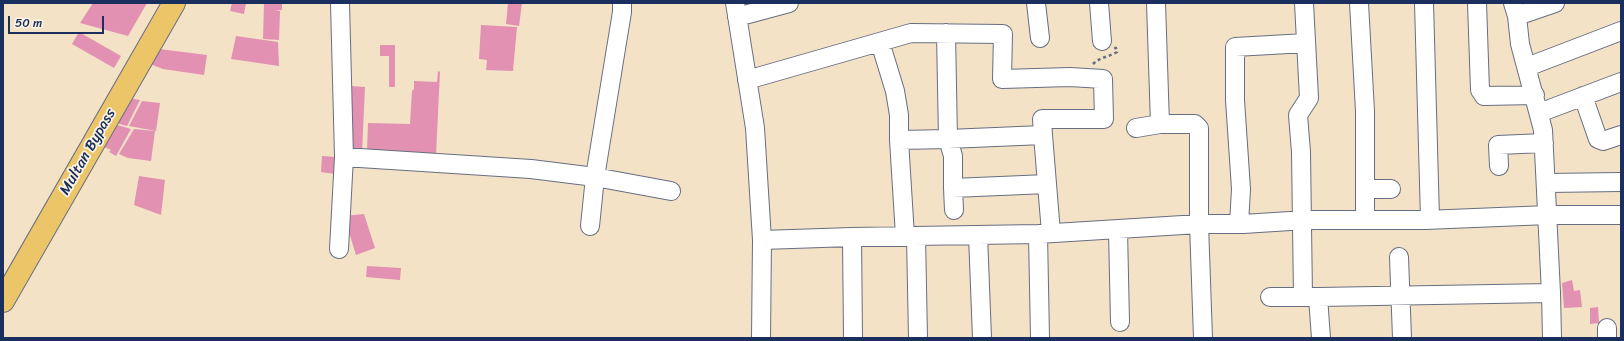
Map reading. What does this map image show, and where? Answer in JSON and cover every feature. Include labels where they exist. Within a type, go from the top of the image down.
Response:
[{"type":"main road","name":"Multan Bypass","points":[[3,301],[8,278],[174,3]]},
{"type":"street","points":[[339,249],[344,158],[340,3]]},
{"type":"street","points":[[590,226],[595,177],[622,12],[622,3]]},
{"type":"street","points":[[761,338],[762,240],[755,128],[736,10],[789,3]]},
{"type":"street","points":[[1036,3],[1040,38]]},
{"type":"street","points":[[1099,3],[1102,40]]},
{"type":"street","points":[[1156,3],[1160,124]]},
{"type":"street","points":[[1304,3],[1309,98],[1298,115],[1301,152],[1303,220],[1311,297],[1321,338]]},
{"type":"street","points":[[1359,3],[1365,111],[1365,220]]},
{"type":"street","points":[[1424,3],[1430,219]]},
{"type":"street","points":[[1477,3],[1480,90],[1484,96],[1534,95]]},
{"type":"street","points":[[1552,338],[1547,184],[1543,130],[1520,44],[1515,10],[1555,3]]},
{"type":"street","points":[[1527,67],[1621,31]]},
{"type":"street","points":[[747,80],[911,33],[1003,34],[1002,79],[1070,77],[1103,79],[1104,119],[1042,119],[1047,184],[1040,338]]},
{"type":"street","points":[[946,34],[948,139],[953,156],[954,210]]},
{"type":"street","points":[[880,42],[895,91],[899,115],[899,140],[911,236],[918,338]]},
{"type":"street","points":[[1239,224],[1241,189],[1235,100],[1235,47],[1306,43]]},
{"type":"street","points":[[1539,113],[1621,82]]},
{"type":"street","points":[[1583,96],[1598,139],[1603,142],[1621,135]]},
{"type":"street","points":[[1136,128],[1160,124],[1195,124],[1199,128],[1199,224],[1204,338]]},
{"type":"street","points":[[899,140],[1043,135]]},
{"type":"street","points":[[1499,166],[1498,145],[1544,143]]},
{"type":"street","points":[[344,158],[531,169],[595,177],[671,191]]},
{"type":"street","points":[[1547,184],[1621,182]]},
{"type":"street","points":[[953,188],[1047,184]]},
{"type":"street","points":[[1365,189],[1391,190]]},
{"type":"street","points":[[762,240],[1044,233],[1118,230],[1199,224],[1239,224],[1303,220],[1621,215]]},
{"type":"street","points":[[1118,230],[1120,322]]},
{"type":"street","points":[[978,235],[982,338]]},
{"type":"street","points":[[852,237],[852,338]]},
{"type":"street","points":[[1399,257],[1402,338]]},
{"type":"street","points":[[1270,297],[1551,293]]},
{"type":"building","points":[[93,3],[147,3],[128,36],[80,23]]},
{"type":"building","points":[[232,3],[246,3],[244,14],[230,11]]},
{"type":"building","points":[[264,3],[282,3],[282,10],[275,10],[280,11],[279,40],[263,39]]},
{"type":"building","points":[[508,3],[522,3],[519,26],[506,24]]},
{"type":"building","points":[[481,25],[517,27],[513,71],[486,70],[487,60],[479,59]]},
{"type":"building","points":[[79,32],[121,56],[114,68],[72,44]]},
{"type":"building","points":[[236,36],[278,42],[279,66],[231,59]]},
{"type":"building","points":[[380,45],[395,45],[395,87],[389,87],[389,56],[380,56]]},
{"type":"building","points":[[159,49],[207,55],[204,75],[163,69],[150,64]]},
{"type":"building","points":[[438,71],[440,72],[436,155],[367,152],[368,123],[410,124],[414,81],[437,82]]},
{"type":"building","points":[[351,86],[365,87],[362,152],[348,151]]},
{"type":"building","points":[[129,98],[140,100],[127,126],[116,123]]},
{"type":"building","points":[[142,101],[160,103],[156,131],[129,126]]},
{"type":"building","points":[[114,124],[131,129],[116,156],[109,152],[111,150],[102,146]]},
{"type":"building","points":[[134,129],[155,131],[151,161],[128,158],[119,154]]},
{"type":"building","points":[[322,156],[336,157],[335,174],[321,172]]},
{"type":"building","points":[[139,176],[165,180],[161,215],[134,205]]},
{"type":"building","points":[[364,214],[375,248],[356,255],[344,216]]},
{"type":"building","points":[[367,266],[401,268],[400,280],[366,277]]},
{"type":"building","points":[[1572,280],[1574,291],[1580,290],[1582,307],[1564,308],[1562,283]]},
{"type":"building","points":[[1598,307],[1599,323],[1590,324],[1590,308]]}]
